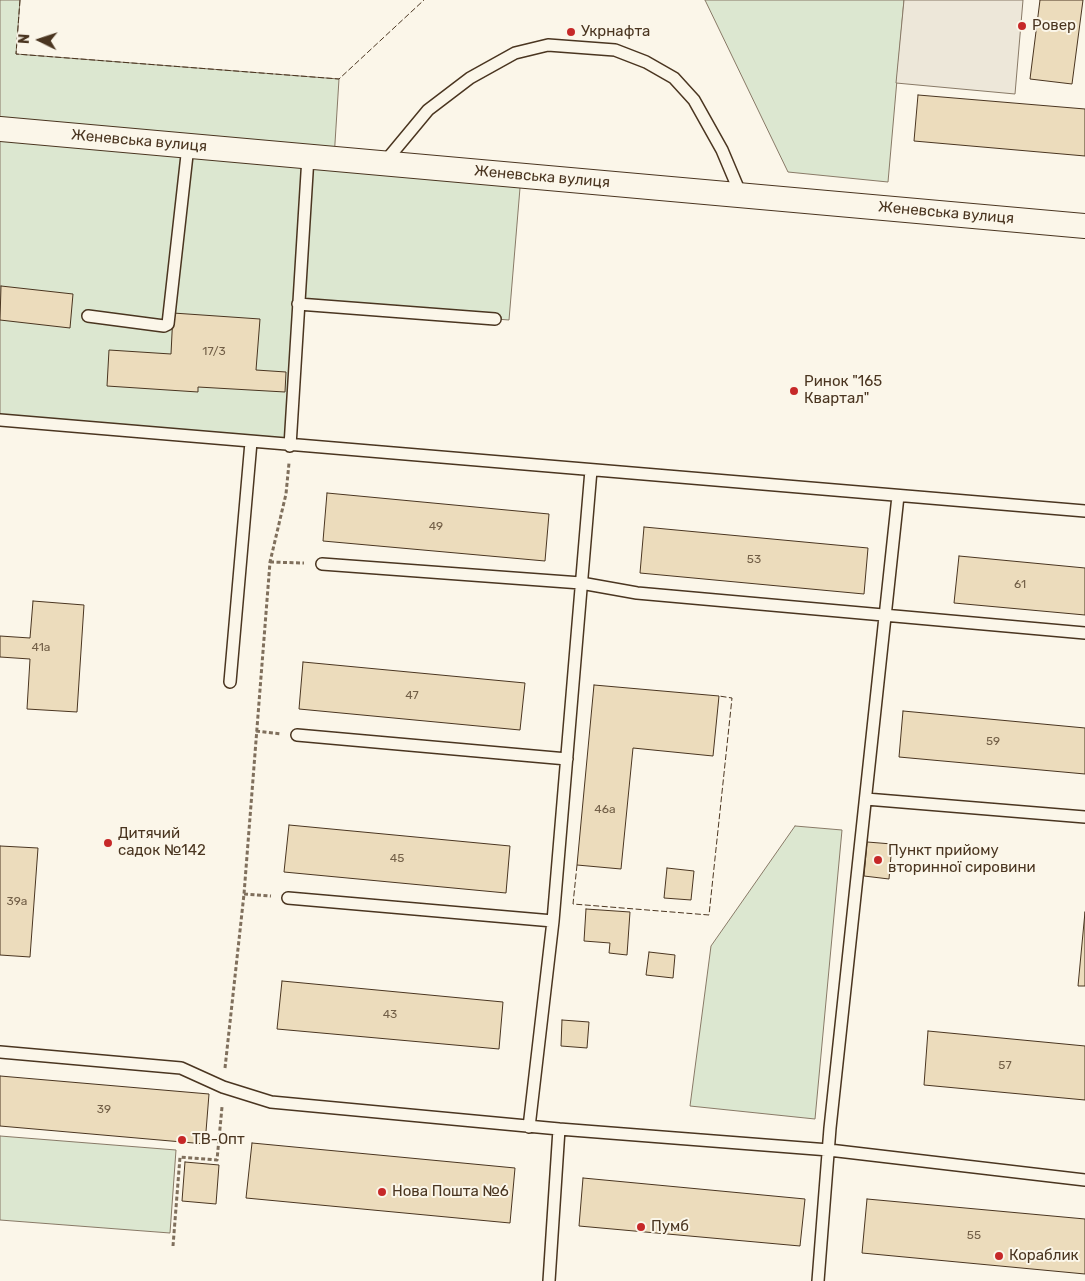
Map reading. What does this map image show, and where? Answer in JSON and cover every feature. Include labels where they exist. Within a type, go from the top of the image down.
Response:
[{"type":"street","name":"Женевська вулиця","points":[[0,129],[1085,226]]},
{"type":"lane","points":[[384,163],[428,110],[470,78],[515,52],[548,45],[615,50],[646,62],[674,78],[694,100],[722,150],[741,195]]},
{"type":"lane","points":[[88,316],[164,326],[168,324],[188,146]]},
{"type":"lane","points":[[290,446],[308,156]]},
{"type":"lane","points":[[298,304],[495,319]]},
{"type":"lane","points":[[0,420],[290,446],[1085,511]]},
{"type":"lane","points":[[230,682],[250,442]]},
{"type":"lane","points":[[529,1127],[553,921],[591,470]]},
{"type":"lane","points":[[818,1281],[829,1150],[898,496]]},
{"type":"lane","points":[[322,564],[581,583],[637,593],[1085,633]]},
{"type":"lane","points":[[297,736],[567,759]]},
{"type":"lane","points":[[866,799],[1085,817]]},
{"type":"lane","points":[[288,898],[553,921]]},
{"type":"lane","points":[[0,1052],[181,1068],[223,1086],[271,1102],[529,1127],[829,1150],[1085,1180]]},
{"type":"lane","points":[[549,1281],[559,1129]]},
{"type":"path","points":[[173,1246],[180,1157],[217,1160],[223,1086],[244,894],[270,562],[286,494],[290,446]]},
{"type":"path","points":[[270,562],[322,564]]},
{"type":"path","points":[[244,894],[288,898]]},
{"type":"green space","points":[[0,0],[20,0],[16,54],[339,79],[334,159],[521,176],[509,320],[298,304],[290,446],[0,420]]},
{"type":"green space","points":[[705,0],[904,0],[888,182],[788,172]]},
{"type":"green space","points":[[795,826],[842,830],[815,1119],[690,1106],[711,946]]},
{"type":"green space","points":[[0,1136],[176,1150],[170,1233],[0,1220]]},
{"type":"shaded area","points":[[904,0],[1023,0],[1015,94],[896,83]]},
{"type":"building","points":[[1040,0],[1083,0],[1072,84],[1030,79]]},
{"type":"building","points":[[918,95],[1085,109],[1085,156],[914,141]]},
{"type":"building","points":[[1,286],[73,294],[70,328],[0,320]]},
{"type":"building","points":[[173,313],[260,319],[256,370],[286,372],[285,392],[198,387],[198,392],[107,386],[109,350],[171,354]]},
{"type":"building","points":[[327,493],[549,514],[545,561],[323,541]]},
{"type":"building","points":[[644,527],[868,548],[864,594],[640,573]]},
{"type":"building","points":[[959,556],[1085,568],[1085,615],[954,603]]},
{"type":"building","points":[[33,601],[84,605],[77,712],[27,709],[30,659],[0,657],[0,636],[30,638]]},
{"type":"building","points":[[303,662],[525,683],[520,730],[299,709]]},
{"type":"building","points":[[594,685],[719,696],[713,756],[633,748],[621,869],[577,865]]},
{"type":"building","points":[[903,711],[1085,728],[1085,774],[899,757]]},
{"type":"building","points":[[289,825],[510,846],[506,893],[284,872]]},
{"type":"building","name":"Пункт прийому вторинної сировини","points":[[867,842],[892,844],[889,879],[864,876]]},
{"type":"building","points":[[0,846],[38,848],[30,957],[0,955]]},
{"type":"building","points":[[667,868],[694,871],[691,900],[664,898]]},
{"type":"building","points":[[586,909],[630,912],[627,955],[609,953],[610,943],[584,941]]},
{"type":"building","points":[[1085,912],[1085,986],[1078,986]]},
{"type":"building","points":[[649,952],[675,955],[673,978],[646,975]]},
{"type":"building","points":[[282,981],[503,1002],[499,1049],[277,1029]]},
{"type":"building","points":[[562,1020],[589,1022],[587,1048],[561,1046]]},
{"type":"building","points":[[928,1031],[1085,1046],[1085,1100],[924,1085]]},
{"type":"building","points":[[0,1076],[209,1094],[205,1144],[0,1126]]},
{"type":"building","points":[[252,1143],[515,1168],[510,1223],[246,1198]]},
{"type":"building","points":[[185,1162],[219,1165],[216,1204],[182,1201]]},
{"type":"building","points":[[583,1178],[805,1199],[800,1246],[579,1226]]},
{"type":"building","points":[[867,1199],[1085,1219],[1085,1274],[862,1253]]},
{"type":"fence","points":[[20,0],[16,54],[339,79],[424,0]]},
{"type":"fence","points":[[577,865],[573,904],[709,915],[732,698],[719,696]]},
{"type":"place","name":"Ровер","points":[[1022,26]]},
{"type":"place","name":"Укрнафта","points":[[571,32]]},
{"type":"place","name":"Ринок \"165 Квартал\"","points":[[794,391]]},
{"type":"place","name":"Дитячий садок №142","points":[[108,843]]},
{"type":"place","name":"Пункт прийому вторинної сировини","points":[[878,860]]},
{"type":"place","name":"ТВ-Опт","points":[[182,1140]]},
{"type":"place","name":"Нова Пошта №6","points":[[382,1192]]},
{"type":"place","name":"Пумб","points":[[641,1227]]},
{"type":"place","name":"Кораблик","points":[[999,1256]]}]
